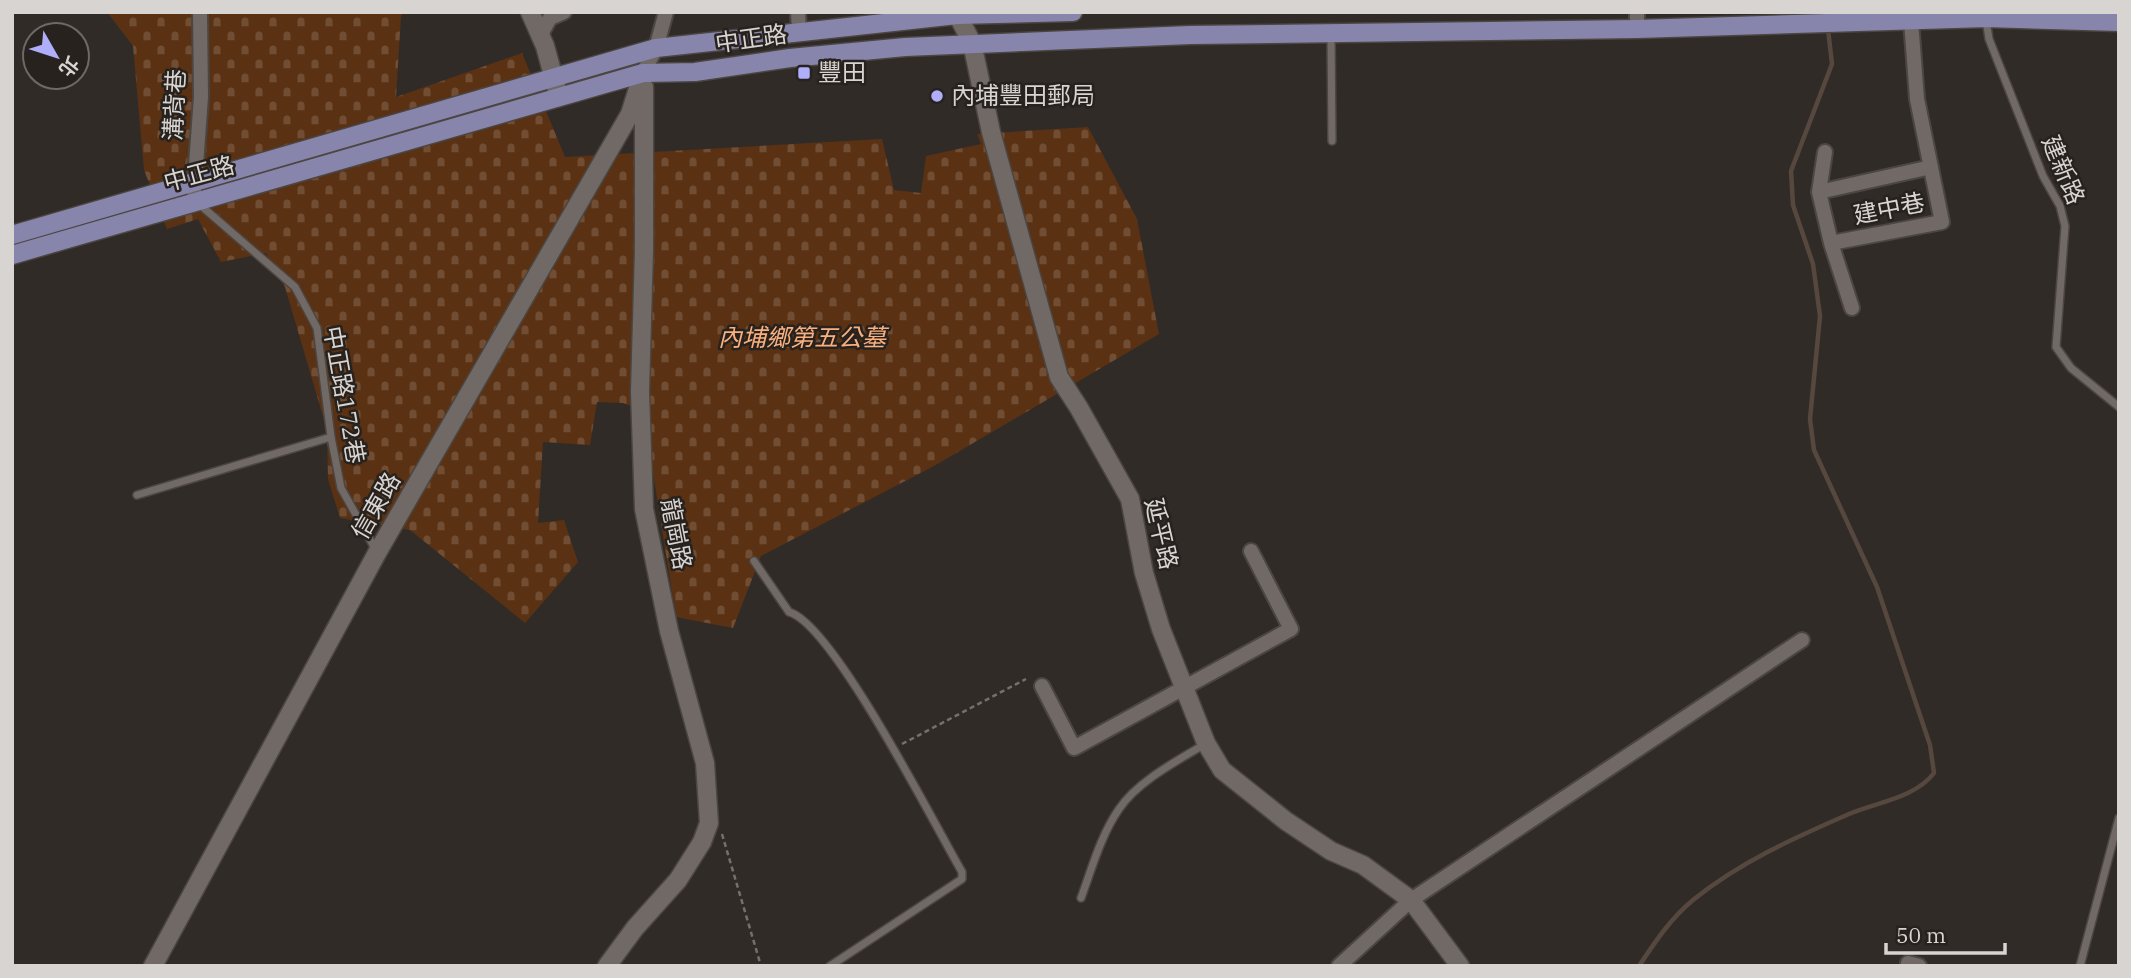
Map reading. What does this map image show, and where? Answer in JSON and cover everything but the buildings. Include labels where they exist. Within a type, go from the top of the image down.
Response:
[{"type":"main road","name":"中正路","points":[[12,235],[193,180],[293,155],[656,48],[957,14],[1073,12]]},
{"type":"main road","points":[[1911,21],[1986,15],[2119,22]]},
{"type":"main road","name":"中正路","points":[[12,255],[194,200],[298,174],[643,73],[695,72],[790,58],[972,43],[1637,21],[1911,21]]},
{"type":"street","name":"溝背巷","points":[[194,200],[193,180],[201,97],[200,12]]},
{"type":"street","points":[[530,12],[559,97]]},
{"type":"street","points":[[540,36],[550,18],[564,12]]},
{"type":"street","points":[[643,73],[656,48],[666,12]]},
{"type":"street","points":[[798,12],[799,32]]},
{"type":"street","name":"延平路","points":[[957,14],[972,43],[991,132],[1059,377],[1129,499],[1144,573],[1161,629],[1206,743],[1222,770],[1249,794],[1331,851],[1363,865],[1410,900],[1460,966]]},
{"type":"street","name":"建中巷","points":[[1831,243],[1942,222],[1917,99],[1911,21]]},
{"type":"street","name":"信東路","points":[[153,966],[377,553],[630,114],[643,73]]},
{"type":"street","name":"龍崗路","points":[[607,966],[635,928],[678,880],[702,842],[709,823],[705,763],[668,631],[644,509],[640,406],[645,207],[643,73]]},
{"type":"street","points":[[1825,152],[1819,192],[1831,243],[1852,308]]},
{"type":"street","name":"建中巷","points":[[1819,192],[1931,167]]},
{"type":"street","points":[[1042,687],[1073,748],[1291,629],[1251,551]]},
{"type":"street","points":[[1339,966],[1410,900],[1802,640]]},
{"type":"lane","name":"建新路","points":[[1986,15],[1989,39],[2043,176],[2060,206],[2065,226],[2056,347],[2071,368],[2119,407]]},
{"type":"lane","points":[[1331,33],[1332,141]]},
{"type":"lane","name":"中正路172巷","points":[[194,200],[295,287],[317,328],[331,437],[341,488],[377,553]]},
{"type":"lane","points":[[137,495],[331,437]]},
{"type":"lane","points":[[754,561],[789,612],[801,615],[848,673],[962,872],[961,879],[830,966]]},
{"type":"lane","points":[[1081,898],[1105,834],[1121,806],[1170,765],[1206,743]]},
{"type":"lane","points":[[2080,966],[2119,818]]},
{"type":"path","points":[[892,750],[1026,679]]},
{"type":"path","points":[[709,823],[722,832],[761,966]]},
{"type":"green space","name":"內埔鄉第五公墓","points":[[107,12],[404,12],[401,16],[396,97],[522,53],[565,157],[882,139],[894,190],[921,193],[926,156],[981,144],[977,134],[1088,127],[1137,219],[1159,334],[934,466],[761,556],[733,628],[676,617],[643,410],[623,403],[597,402],[590,445],[543,442],[538,523],[564,520],[578,562],[525,623],[410,530],[340,518],[328,479],[327,430],[285,287],[266,253],[221,262],[198,219],[167,229],[144,170],[133,46]]},
{"type":"waterway","points":[[1639,966],[1657,939],[1678,915],[1693,900],[1729,874],[1808,832],[1906,794],[1934,773],[1930,745],[1877,587],[1814,450],[1810,419],[1820,316],[1813,264],[1793,205],[1791,171],[1832,64],[1828,29]]},
{"type":"place","name":"豐田","points":[[804,73]]},
{"type":"place","name":"內埔豐田郵局","points":[[937,96]]}]
